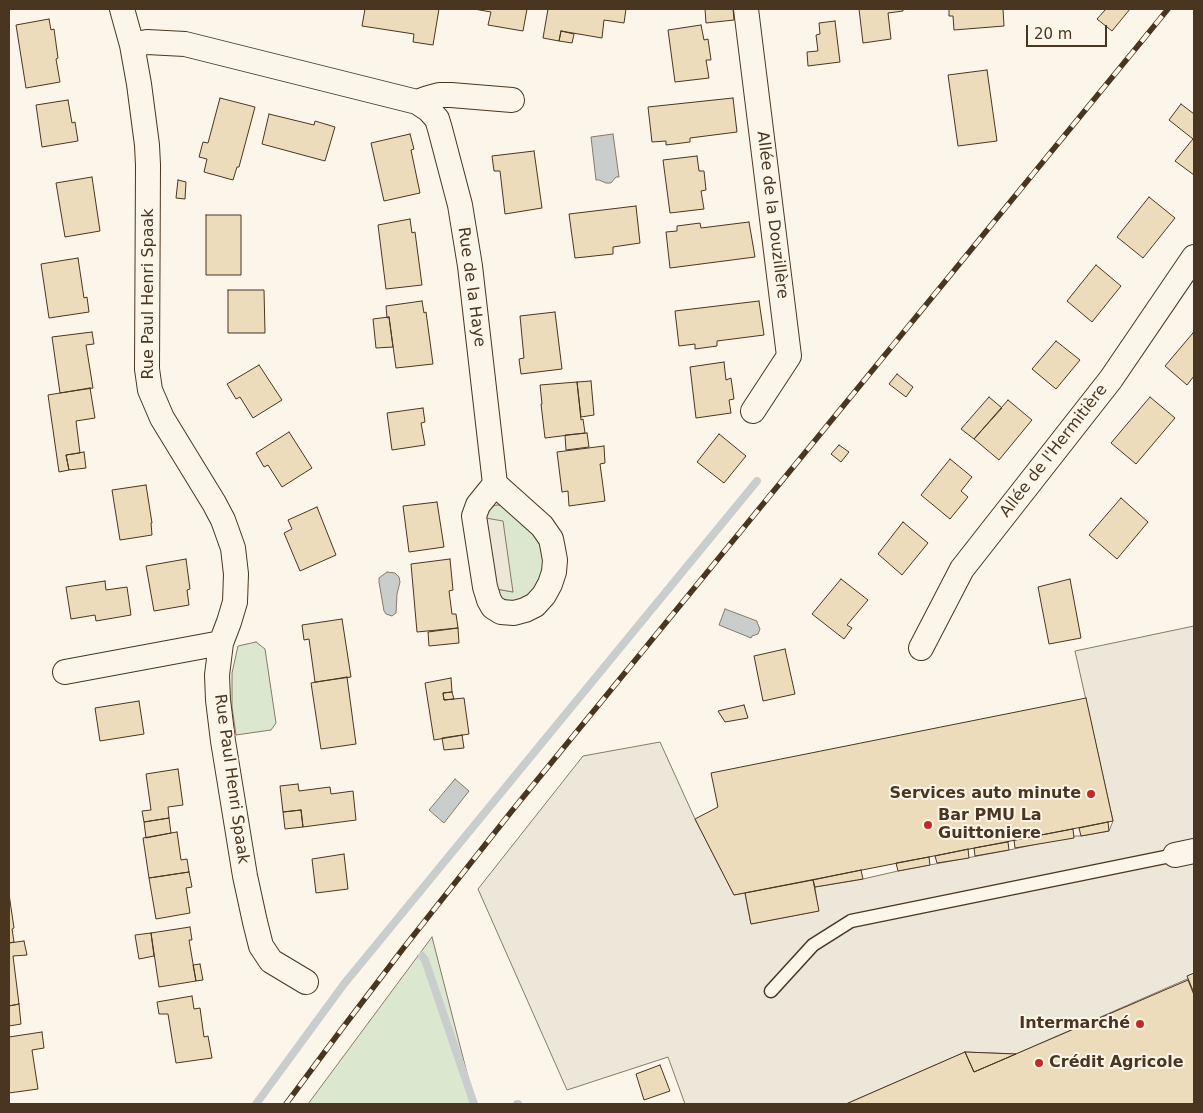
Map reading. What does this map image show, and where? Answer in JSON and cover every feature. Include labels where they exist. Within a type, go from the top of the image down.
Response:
[{"type":"street","name":"Rue Paul Henri Spaak","points":[[122,9],[132,45],[144,116],[148,155],[148,382],[162,418],[214,503],[231,542],[236,574],[235,602],[221,643],[217,675],[221,725],[245,876],[261,946],[271,961],[306,982]]},
{"type":"street","name":"Allée de la Douzillère","points":[[746,9],[790,356],[753,411]]},
{"type":"street","name":"Rue de la Haye","points":[[132,45],[147,42],[185,44],[417,102],[429,110],[437,119],[460,205],[470,266],[495,484]]},
{"type":"street","points":[[417,102],[440,95],[512,100]]},
{"type":"street","name":"Allée de l'Hermitière","points":[[921,648],[962,569],[1111,379],[1194,257]]},
{"type":"street","points":[[495,484],[542,526],[551,538],[555,560],[554,572],[544,595],[535,605],[514,613],[502,612],[488,600],[474,516],[478,505],[495,484]]},
{"type":"street","points":[[65,672],[221,643]]},
{"type":"lane","points":[[771,991],[813,945],[850,921],[1185,853]]},
{"type":"green space","points":[[497,505],[513,507],[536,524],[547,566],[527,600],[511,602],[497,596],[492,588],[513,592],[484,518],[489,507]]},
{"type":"green space","points":[[256,642],[265,649],[276,723],[271,730],[236,735],[232,707],[232,673],[238,646]]},
{"type":"green space","points":[[432,937],[475,1104],[308,1104]]},
{"type":"shaded area","points":[[613,134],[619,177],[616,177],[611,183],[606,183],[596,180],[591,137]]},
{"type":"shaded area","points":[[474,516],[503,521],[513,592],[485,587]]},
{"type":"shaded area","points":[[387,572],[395,573],[399,577],[400,582],[396,613],[392,616],[384,611],[379,582],[379,578]]},
{"type":"shaded area","points":[[725,609],[757,621],[760,629],[758,634],[751,638],[719,625]]},
{"type":"shaded area","points":[[1194,626],[1194,976],[1016,1054],[965,1052],[846,1104],[685,1104],[668,1057],[567,1090],[478,889],[583,756],[660,742],[695,819],[734,895],[745,893],[751,924],[818,911],[815,887],[1074,836],[1109,831],[1113,821],[1075,651]]},
{"type":"shaded area","points":[[455,779],[469,791],[444,823],[429,810]]},
{"type":"building","points":[[365,9],[439,9],[433,45],[413,42],[414,34],[362,26]]},
{"type":"building","points":[[474,9],[527,9],[523,31],[488,25],[491,12]]},
{"type":"building","points":[[548,9],[626,9],[624,23],[604,20],[602,38],[561,31],[559,41],[543,38]]},
{"type":"building","points":[[705,9],[733,9],[734,20],[706,23]]},
{"type":"building","points":[[859,9],[903,9],[903,11],[888,13],[891,39],[863,43]]},
{"type":"building","points":[[949,9],[1003,9],[1004,26],[954,30],[953,16],[949,16]]},
{"type":"building","points":[[1106,9],[1130,9],[1112,31],[1097,19]]},
{"type":"building","points":[[49,19],[51,30],[54,29],[60,82],[26,88],[16,25]]},
{"type":"building","points":[[835,21],[840,62],[808,66],[807,52],[818,51],[816,35],[820,34],[819,23]]},
{"type":"building","points":[[701,25],[704,40],[708,39],[711,60],[706,60],[709,78],[675,82],[668,30]]},
{"type":"building","points":[[561,31],[574,34],[572,43],[559,41]]},
{"type":"building","points":[[987,70],[997,141],[958,146],[948,75]]},
{"type":"building","points":[[220,98],[255,107],[239,167],[237,167],[233,180],[204,172],[207,159],[199,157],[203,142],[208,143]]},
{"type":"building","points":[[733,98],[737,132],[690,138],[690,142],[666,145],[666,141],[652,142],[648,107]]},
{"type":"building","points":[[68,100],[72,123],[75,122],[78,141],[42,147],[36,105]]},
{"type":"building","points":[[1181,104],[1194,114],[1194,175],[1175,161],[1193,139],[1169,120]]},
{"type":"building","points":[[269,114],[314,125],[315,121],[335,127],[325,161],[262,144]]},
{"type":"building","points":[[410,134],[414,149],[411,150],[420,193],[384,201],[371,143]]},
{"type":"building","points":[[534,151],[542,208],[505,214],[500,171],[494,171],[492,156]]},
{"type":"building","points":[[697,156],[699,171],[704,171],[706,190],[701,191],[704,209],[670,213],[663,160]]},
{"type":"building","points":[[92,177],[100,231],[65,237],[56,183]]},
{"type":"building","points":[[178,180],[186,182],[185,199],[176,198]]},
{"type":"building","points":[[1149,197],[1175,218],[1143,258],[1117,237]]},
{"type":"building","points":[[636,206],[640,243],[613,247],[613,254],[575,258],[569,214]]},
{"type":"building","points":[[206,215],[241,215],[241,275],[206,275]]},
{"type":"building","points":[[410,219],[412,233],[415,232],[422,285],[386,289],[378,225]]},
{"type":"building","points":[[749,222],[755,257],[670,268],[666,232],[677,231],[677,226],[700,223],[701,228]]},
{"type":"building","points":[[78,258],[84,298],[87,297],[89,312],[49,318],[41,264]]},
{"type":"building","points":[[1096,265],[1121,286],[1092,322],[1067,301]]},
{"type":"building","points":[[228,290],[264,290],[265,333],[228,333]]},
{"type":"building","points":[[422,301],[424,313],[426,312],[433,364],[396,368],[386,306]]},
{"type":"building","points":[[759,301],[764,335],[717,341],[717,346],[695,349],[695,344],[679,346],[675,311]]},
{"type":"building","points":[[555,312],[562,369],[521,374],[519,359],[524,358],[520,316]]},
{"type":"building","points":[[389,317],[393,347],[376,348],[373,319]]},
{"type":"building","points":[[92,332],[94,344],[86,345],[93,388],[60,393],[52,337]]},
{"type":"building","points":[[1193,333],[1194,376],[1187,385],[1165,366]]},
{"type":"building","points":[[1056,341],[1080,360],[1056,389],[1032,369]]},
{"type":"building","points":[[724,362],[726,380],[731,378],[734,399],[729,400],[731,413],[696,418],[690,367]]},
{"type":"building","points":[[259,365],[282,400],[253,418],[240,397],[236,399],[227,384]]},
{"type":"building","points":[[897,374],[913,387],[906,397],[889,384]]},
{"type":"building","points":[[591,381],[594,415],[581,417],[577,382]]},
{"type":"building","points":[[577,382],[581,420],[583,419],[585,433],[545,438],[540,385]]},
{"type":"building","points":[[90,388],[95,418],[76,421],[80,453],[66,455],[69,470],[59,472],[48,395]]},
{"type":"building","points":[[989,397],[1002,408],[974,439],[961,429]]},
{"type":"building","points":[[1150,397],[1175,418],[1136,464],[1111,443]]},
{"type":"building","points":[[1008,400],[1032,420],[999,460],[974,439]]},
{"type":"building","points":[[423,408],[425,422],[421,423],[425,445],[392,450],[387,413]]},
{"type":"building","points":[[289,432],[312,468],[282,487],[268,465],[264,467],[256,453]]},
{"type":"building","points":[[587,433],[589,447],[566,450],[565,435]]},
{"type":"building","points":[[719,434],[746,456],[724,483],[697,462]]},
{"type":"building","points":[[839,445],[849,452],[841,462],[831,454]]},
{"type":"building","points":[[604,446],[605,463],[600,464],[605,501],[569,506],[568,491],[562,492],[557,452]]},
{"type":"building","points":[[84,452],[86,468],[69,470],[66,455]]},
{"type":"building","points":[[950,459],[972,477],[961,491],[968,497],[950,519],[921,495]]},
{"type":"building","points":[[146,485],[152,535],[120,540],[112,490]]},
{"type":"building","points":[[1121,498],[1148,522],[1117,559],[1089,535]]},
{"type":"building","points":[[437,502],[444,547],[409,552],[403,506]]},
{"type":"building","points":[[317,507],[336,555],[300,571],[284,533],[292,529],[288,520]]},
{"type":"building","points":[[903,522],[928,543],[902,575],[878,554]]},
{"type":"building","points":[[186,559],[190,589],[187,590],[189,605],[154,611],[146,566]]},
{"type":"building","points":[[450,559],[453,590],[449,591],[452,614],[456,614],[458,628],[417,632],[411,564]]},
{"type":"building","points":[[841,579],[868,600],[847,625],[852,628],[844,639],[812,614]]},
{"type":"building","points":[[1070,579],[1081,638],[1049,644],[1038,587]]},
{"type":"building","points":[[105,581],[106,590],[127,587],[131,615],[96,621],[95,615],[71,619],[66,587]]},
{"type":"building","points":[[342,619],[351,677],[315,682],[309,639],[304,640],[302,625]]},
{"type":"building","points":[[458,628],[459,643],[429,646],[428,632]]},
{"type":"building","points":[[785,649],[795,694],[763,701],[754,656]]},
{"type":"building","points":[[347,677],[356,744],[321,749],[311,683]]},
{"type":"building","points":[[451,678],[452,692],[443,693],[444,700],[464,698],[469,734],[434,740],[425,683]]},
{"type":"building","points":[[452,692],[454,699],[444,700],[443,693]]},
{"type":"building","points":[[1086,698],[1113,821],[734,895],[695,819],[718,807],[711,773]]},
{"type":"building","points":[[139,701],[144,734],[100,741],[95,708]]},
{"type":"building","points":[[744,705],[748,718],[725,722],[718,711]]},
{"type":"building","points":[[462,735],[464,748],[444,750],[442,738]]},
{"type":"building","points":[[178,769],[183,805],[168,807],[169,818],[144,822],[142,811],[151,810],[146,774]]},
{"type":"building","points":[[298,784],[299,791],[330,787],[331,794],[353,791],[356,820],[303,827],[301,810],[283,812],[280,786]]},
{"type":"building","points":[[301,810],[303,827],[285,829],[283,812]]},
{"type":"building","points":[[169,818],[171,833],[146,838],[144,822]]},
{"type":"building","points":[[1108,822],[1109,831],[1081,836],[1079,828]]},
{"type":"building","points":[[1073,829],[1074,838],[1015,848],[1014,840]]},
{"type":"building","points":[[177,832],[181,860],[187,859],[189,872],[149,878],[143,838]]},
{"type":"building","points":[[1008,842],[1009,850],[975,856],[974,848]]},
{"type":"building","points":[[968,849],[969,858],[937,863],[935,856]]},
{"type":"building","points":[[344,854],[348,889],[316,893],[312,859]]},
{"type":"building","points":[[929,857],[930,865],[898,871],[896,863]]},
{"type":"building","points":[[861,870],[863,879],[815,887],[813,880]]},
{"type":"building","points":[[189,872],[192,887],[186,888],[190,913],[156,919],[149,878]]},
{"type":"building","points":[[813,880],[819,911],[751,924],[745,893]]},
{"type":"building","points":[[9,894],[14,942],[9,943]]},
{"type":"building","points":[[190,927],[192,940],[189,940],[196,981],[159,987],[151,933]]},
{"type":"building","points":[[151,933],[154,956],[139,959],[135,935]]},
{"type":"building","points":[[24,941],[27,955],[13,956],[19,1004],[9,1006],[9,943]]},
{"type":"building","points":[[200,964],[203,980],[196,981],[193,965]]},
{"type":"building","points":[[1194,973],[1194,993],[1187,976]]},
{"type":"building","name":"Intermarché","points":[[1188,980],[1194,995],[1194,1104],[846,1104],[965,1052],[974,1072]]},
{"type":"building","points":[[192,996],[194,1009],[200,1008],[204,1037],[208,1036],[212,1058],[176,1063],[168,1014],[159,1014],[157,1002]]},
{"type":"building","points":[[19,1004],[21,1024],[9,1026],[9,1006]]},
{"type":"building","points":[[42,1032],[44,1048],[32,1050],[38,1089],[9,1093],[9,1037]]},
{"type":"building","points":[[965,1052],[1016,1054],[974,1072]]},
{"type":"building","points":[[660,1065],[670,1091],[644,1100],[636,1074]]},
{"type":"waterway","points":[[256,1104],[344,984],[757,481]]},
{"type":"waterway","points":[[422,956],[425,960],[474,1104]]},
{"type":"railway","points":[[286,1104],[402,950],[511,812],[1168,9]]},
{"type":"place","name":"Services auto minute","points":[[1091,794]]},
{"type":"place","name":"Bar PMU La Guittoniere","points":[[928,825]]},
{"type":"place","name":"Intermarché","points":[[1140,1024]]},
{"type":"place","name":"Crédit Agricole","points":[[1039,1063]]}]
